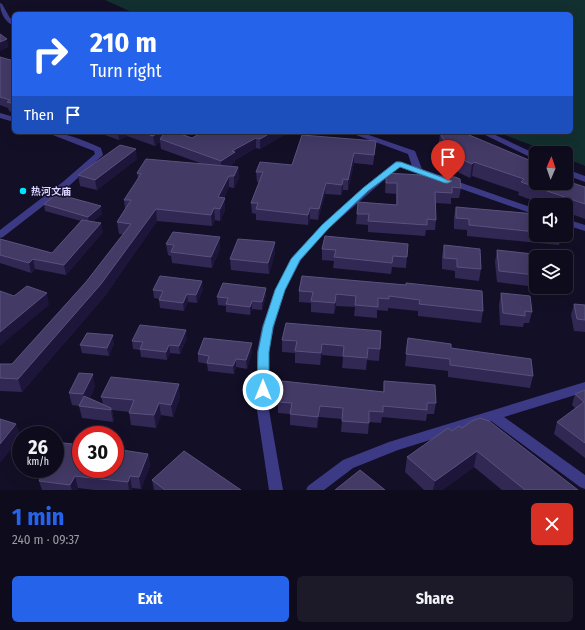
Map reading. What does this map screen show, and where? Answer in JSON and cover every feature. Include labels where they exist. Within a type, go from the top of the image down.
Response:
[{"type":"street","points":[[0,5],[8,19],[12,22]]},
{"type":"street","points":[[0,115],[12,119]]},
{"type":"street","points":[[0,235],[67,183],[99,155],[98,150],[88,145],[55,134]]},
{"type":"street","points":[[358,134],[412,153],[418,171]]},
{"type":"street","points":[[487,134],[529,154]]},
{"type":"street","points":[[276,490],[263,410],[263,352],[268,327],[280,290],[296,259],[325,227],[366,190],[398,164],[529,210]]},
{"type":"street","points":[[573,175],[585,179]]},
{"type":"street","points":[[573,224],[585,228]]},
{"type":"street","points":[[313,490],[348,464],[394,446],[585,387]]},
{"type":"street","points":[[493,416],[585,483]]},
{"type":"green space","points":[[105,0],[585,0],[585,166],[573,161],[573,146],[534,146],[502,134],[573,134],[573,12],[132,12]]},
{"type":"building","points":[[0,34],[7,39],[0,42]]},
{"type":"building","points":[[0,57],[12,60],[12,103],[7,102],[10,100],[0,97]]},
{"type":"building","points":[[164,134],[181,134],[192,138],[199,134],[269,134],[260,139],[256,138],[232,151],[235,152],[221,161],[160,139]]},
{"type":"building","points":[[441,134],[467,134],[529,160],[529,185],[521,182],[524,179],[474,162],[472,164],[445,152],[439,142],[445,142]]},
{"type":"building","points":[[302,135],[376,141],[374,155],[354,153],[348,180],[343,179],[342,185],[326,183],[319,209],[310,208],[308,215],[256,209],[258,203],[251,203],[263,172],[256,172],[260,162],[292,165]]},
{"type":"building","points":[[120,145],[136,149],[95,180],[78,175]]},
{"type":"building","points":[[146,159],[238,167],[234,176],[229,176],[218,197],[225,198],[220,209],[214,208],[211,215],[156,209],[101,284],[18,379],[0,378],[0,364],[12,364],[86,282],[131,224],[117,222],[131,200],[124,200],[141,174],[137,173]]},
{"type":"building","points":[[386,173],[455,177],[460,179],[461,188],[452,187],[452,193],[435,192],[436,220],[427,219],[427,225],[368,221],[369,214],[357,214],[358,202],[397,205],[397,183],[386,183]]},
{"type":"building","points":[[573,183],[585,187],[585,204],[573,200],[573,198],[568,198],[544,190],[573,190]]},
{"type":"building","points":[[57,194],[101,206],[88,217],[44,204]]},
{"type":"building","points":[[456,207],[529,213],[529,231],[469,225],[469,219],[456,218]]},
{"type":"building","points":[[82,220],[101,223],[64,265],[33,259],[29,263],[0,255],[0,239],[52,253]]},
{"type":"building","points":[[173,232],[220,237],[211,257],[171,252],[174,245],[166,244]]},
{"type":"building","points":[[325,236],[408,244],[407,257],[393,256],[392,263],[334,257],[336,250],[322,249]]},
{"type":"building","points":[[238,239],[275,242],[268,263],[230,259]]},
{"type":"building","points":[[444,245],[480,249],[481,269],[457,267],[457,259],[444,258]]},
{"type":"building","points":[[497,250],[529,254],[529,274],[499,271]]},
{"type":"building","points":[[160,276],[202,281],[196,295],[187,294],[183,303],[159,300],[163,291],[153,290]]},
{"type":"building","points":[[302,276],[406,285],[406,283],[482,291],[483,311],[419,304],[420,300],[389,296],[389,299],[378,298],[378,307],[355,305],[356,296],[336,294],[335,303],[311,301],[313,292],[299,291]]},
{"type":"building","points":[[223,283],[266,288],[262,302],[252,301],[250,307],[226,304],[228,298],[217,297]]},
{"type":"building","points":[[27,286],[47,293],[0,332],[0,291],[14,296]]},
{"type":"building","points":[[501,293],[530,296],[532,312],[525,311],[525,316],[503,313]]},
{"type":"building","points":[[574,304],[585,305],[585,320],[577,319]]},
{"type":"building","points":[[286,323],[381,331],[380,349],[368,348],[367,358],[343,356],[344,346],[322,344],[321,353],[295,351],[297,341],[282,340]]},
{"type":"building","points":[[140,325],[186,330],[179,346],[169,345],[166,352],[140,349],[143,342],[132,341]]},
{"type":"building","points":[[87,333],[113,335],[107,348],[80,345]]},
{"type":"building","points":[[204,338],[252,343],[246,360],[236,359],[233,366],[207,363],[209,356],[198,354]]},
{"type":"building","points":[[408,338],[451,344],[451,348],[531,359],[533,376],[450,365],[450,359],[406,354]]},
{"type":"building","points":[[79,373],[93,374],[83,394],[69,393]]},
{"type":"building","points":[[111,377],[179,384],[171,405],[159,403],[154,415],[129,413],[134,400],[101,397]]},
{"type":"building","points":[[282,381],[384,392],[384,381],[435,385],[436,403],[427,403],[427,410],[383,406],[383,412],[369,411],[369,423],[342,421],[343,408],[320,406],[318,417],[290,414],[292,403],[278,402]]},
{"type":"building","points":[[585,390],[585,443],[557,422],[584,402],[575,394]]},
{"type":"building","points":[[84,396],[111,408],[111,410],[79,406]]},
{"type":"building","points":[[480,418],[489,421],[578,490],[525,490],[477,451],[435,481],[407,457],[448,428],[452,431],[459,426],[462,428],[472,421]]},
{"type":"building","points":[[0,419],[16,424],[12,426],[12,429],[0,444]]},
{"type":"building","points":[[64,443],[72,444],[72,478],[74,478],[70,485],[39,481],[40,478],[64,478]]},
{"type":"building","points":[[124,450],[148,454],[139,477],[130,476],[128,482],[93,478],[124,478]]},
{"type":"building","points":[[184,451],[241,490],[165,490],[152,480]]},
{"type":"building","points":[[360,470],[385,490],[335,490]]},
{"type":"place","name":"热河文庙","points":[[23,191]]},
{"type":"route","points":[[263,390],[263,352],[268,327],[280,290],[296,259],[325,227],[366,190],[398,164],[448,181]]}]
